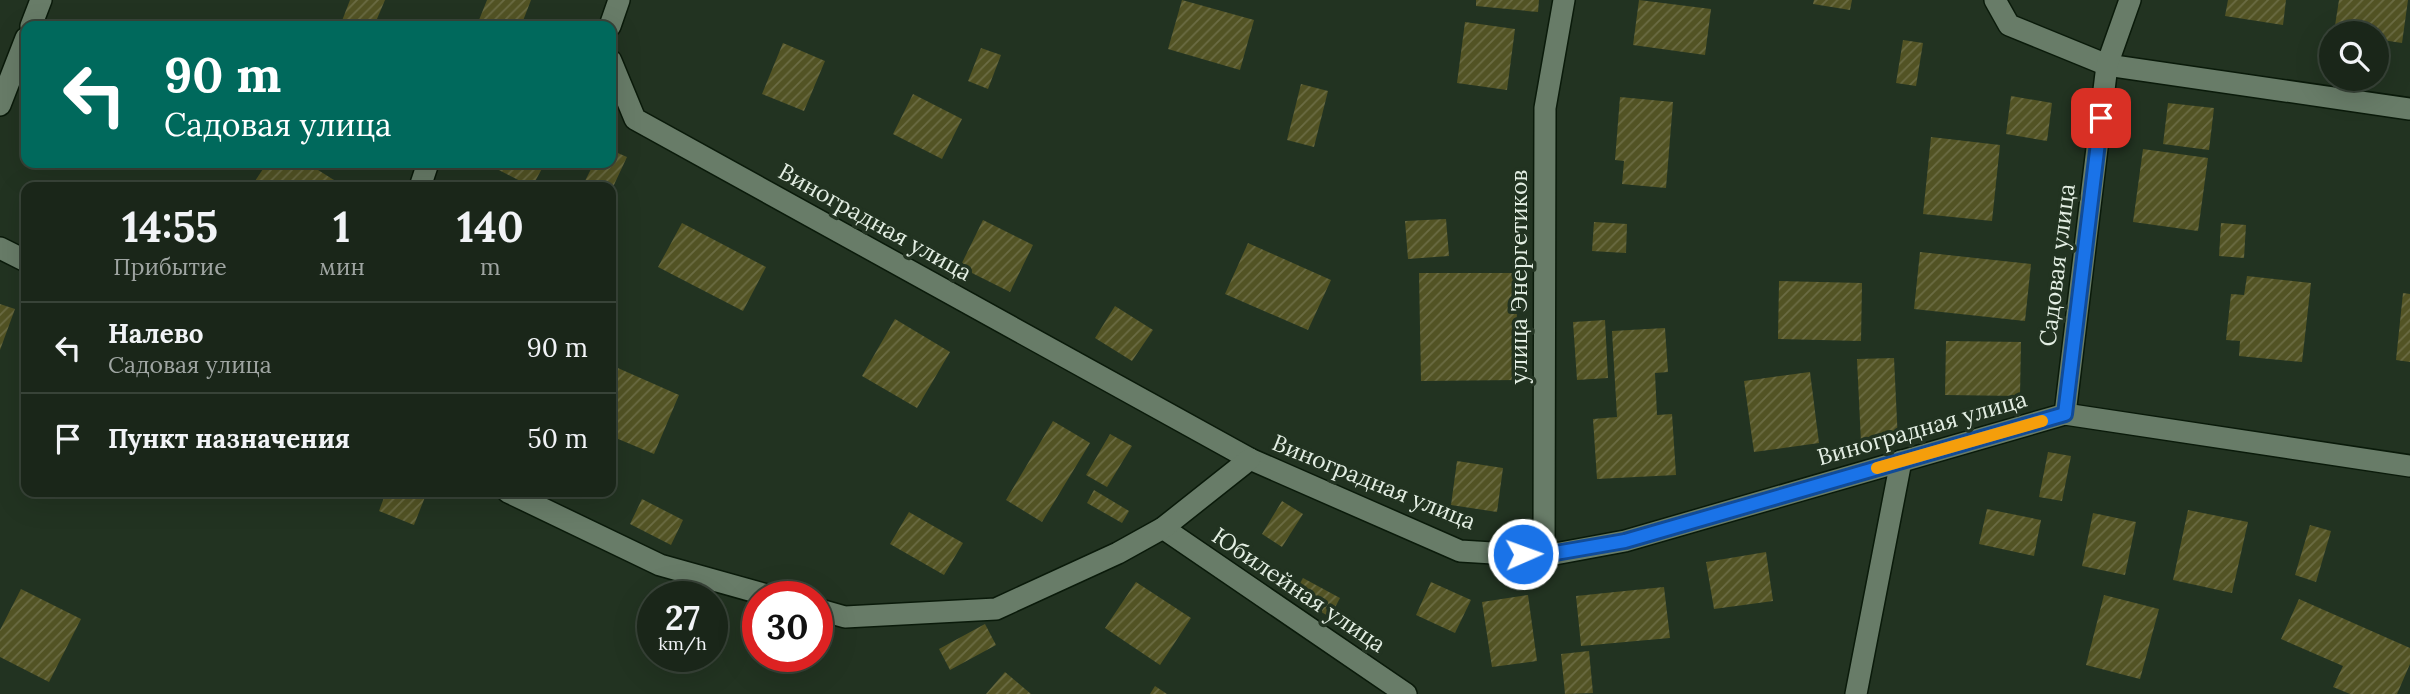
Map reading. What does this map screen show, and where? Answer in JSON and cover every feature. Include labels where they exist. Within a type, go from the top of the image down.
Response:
[{"type":"street","points":[[33,21],[41,0]]},
{"type":"street","points":[[612,21],[619,0]]},
{"type":"street","name":"улица Энергетиков","points":[[1544,555],[1545,108],[1564,0]]},
{"type":"street","points":[[1995,0],[2009,24],[2107,65],[2410,108]]},
{"type":"street","name":"Садовая улица","points":[[2065,414],[2107,65],[2130,0]]},
{"type":"street","points":[[0,105],[21,51]]},
{"type":"street","name":"Виноградная улица","points":[[616,73],[635,119],[1250,459],[1460,551],[1544,555],[1625,541],[2065,414],[2410,466]]},
{"type":"street","points":[[0,248],[21,258]]},
{"type":"street","name":"Юбилейная улица","points":[[833,614],[845,617],[996,610],[1118,553],[1163,528],[1250,459]]},
{"type":"street","points":[[1856,694],[1901,461]]},
{"type":"street","points":[[518,497],[660,565],[742,588]]},
{"type":"street","name":"Юбилейная улица","points":[[1163,528],[1406,694]]},
{"type":"building","points":[[350,0],[385,0],[376,21],[342,21]]},
{"type":"building","points":[[487,0],[531,0],[523,21],[479,20]]},
{"type":"building","points":[[1182,0],[1254,20],[1240,70],[1168,49]]},
{"type":"building","points":[[1476,0],[1539,0],[1538,12],[1476,6]]},
{"type":"building","points":[[1639,0],[1711,9],[1705,55],[1633,45]]},
{"type":"building","points":[[1814,0],[1852,0],[1850,10],[1813,4]]},
{"type":"building","points":[[2228,0],[2286,0],[2283,25],[2225,16]]},
{"type":"building","points":[[2339,0],[2408,0],[2402,43],[2389,41],[2389,21],[2336,21]]},
{"type":"building","points":[[1465,22],[1515,29],[1507,90],[1457,83]]},
{"type":"building","points":[[1903,40],[1923,43],[1916,86],[1896,83]]},
{"type":"building","points":[[783,43],[825,61],[804,111],[762,94]]},
{"type":"building","points":[[981,48],[1001,55],[988,89],[968,81]]},
{"type":"building","points":[[1301,84],[1328,91],[1314,147],[1287,140]]},
{"type":"building","points":[[913,94],[962,119],[942,159],[893,134]]},
{"type":"building","points":[[2011,96],[2052,103],[2047,141],[2006,134]]},
{"type":"building","points":[[1620,97],[1673,102],[1666,188],[1622,184],[1624,161],[1615,160]]},
{"type":"building","points":[[2168,103],[2214,108],[2209,150],[2163,144]]},
{"type":"building","points":[[1931,137],[2000,145],[1992,221],[1923,214]]},
{"type":"building","points":[[2143,149],[2208,158],[2198,231],[2133,222]]},
{"type":"building","points":[[616,152],[627,157],[615,182],[585,181],[592,168],[616,168]]},
{"type":"building","points":[[264,168],[315,168],[337,182],[254,182]]},
{"type":"building","points":[[495,168],[542,168],[535,182],[522,182]]},
{"type":"building","points":[[1446,219],[1449,256],[1408,259],[1405,221]]},
{"type":"building","points":[[983,220],[1033,245],[1010,292],[960,267]]},
{"type":"building","points":[[1594,222],[1627,224],[1626,253],[1592,251]]},
{"type":"building","points":[[682,223],[766,267],[743,311],[658,267]]},
{"type":"building","points":[[2221,223],[2246,225],[2244,258],[2219,256]]},
{"type":"building","points":[[1248,243],[1331,280],[1308,330],[1225,294]]},
{"type":"building","points":[[1920,252],[2031,264],[2025,321],[1914,309]]},
{"type":"building","points":[[1419,273],[1516,273],[1518,380],[1421,381]]},
{"type":"building","points":[[2247,276],[2311,283],[2302,362],[2239,356],[2240,341],[2226,340],[2231,294],[2244,295]]},
{"type":"building","points":[[1779,281],[1862,283],[1861,341],[1778,339]]},
{"type":"building","points":[[2403,293],[2410,294],[2410,362],[2396,360]]},
{"type":"building","points":[[0,304],[15,309],[0,350]]},
{"type":"building","points":[[1115,306],[1153,330],[1132,361],[1095,338]]},
{"type":"building","points":[[895,319],[950,352],[917,408],[862,376]]},
{"type":"building","points":[[1605,320],[1608,378],[1577,380],[1573,322]]},
{"type":"building","points":[[1665,328],[1668,372],[1655,373],[1657,415],[1672,414],[1676,475],[1597,479],[1593,419],[1617,417],[1612,331]]},
{"type":"building","points":[[1946,341],[2021,342],[2020,396],[1945,395]]},
{"type":"building","points":[[1894,358],[1898,442],[1861,443],[1857,359]]},
{"type":"building","points":[[616,367],[679,395],[654,454],[616,438]]},
{"type":"building","points":[[1810,372],[1819,443],[1754,452],[1744,381]]},
{"type":"building","points":[[1053,421],[1090,443],[1042,522],[1006,500]]},
{"type":"building","points":[[1110,434],[1132,446],[1107,487],[1086,475]]},
{"type":"building","points":[[2048,452],[2071,456],[2062,501],[2039,497]]},
{"type":"building","points":[[1457,461],[1503,468],[1497,512],[1451,505]]},
{"type":"building","points":[[1094,490],[1129,511],[1122,523],[1087,503]]},
{"type":"building","points":[[384,497],[425,497],[414,525],[379,511]]},
{"type":"building","points":[[642,499],[683,520],[671,545],[630,524]]},
{"type":"building","points":[[1282,501],[1303,514],[1282,547],[1262,534]]},
{"type":"building","points":[[1987,509],[2041,520],[2034,556],[1979,544]]},
{"type":"building","points":[[2188,510],[2248,522],[2232,593],[2173,580]]},
{"type":"building","points":[[909,512],[963,543],[944,575],[890,544]]},
{"type":"building","points":[[2093,513],[2136,522],[2125,575],[2082,566]]},
{"type":"building","points":[[2310,525],[2331,531],[2316,582],[2295,575]]},
{"type":"building","points":[[1766,552],[1773,601],[1714,609],[1706,562]]},
{"type":"building","points":[[1303,578],[1340,598],[1330,617],[1293,596]]},
{"type":"building","points":[[1136,582],[1191,618],[1160,665],[1105,628]]},
{"type":"building","points":[[1431,582],[1471,600],[1455,633],[1416,615]]},
{"type":"building","points":[[1664,587],[1670,638],[1581,646],[1576,596]]},
{"type":"building","points":[[21,589],[81,619],[49,682],[0,657],[0,630]]},
{"type":"building","points":[[1528,595],[1537,661],[1492,667],[1482,602]]},
{"type":"building","points":[[2104,595],[2159,609],[2140,679],[2086,665]]},
{"type":"building","points":[[2299,599],[2410,648],[2410,664],[2397,694],[2350,694],[2333,687],[2343,666],[2281,639]]},
{"type":"building","points":[[985,624],[996,645],[950,670],[939,649]]},
{"type":"building","points":[[1589,651],[1593,693],[1565,694],[1561,654]]},
{"type":"building","points":[[1005,672],[1031,694],[986,694]]},
{"type":"building","points":[[1155,686],[1167,694],[1150,694]]},
{"type":"slow traffic","points":[[1877,468],[2042,421]]},
{"type":"route","points":[[1523,554],[1544,555],[1625,541],[2065,414],[2101,118]]}]
